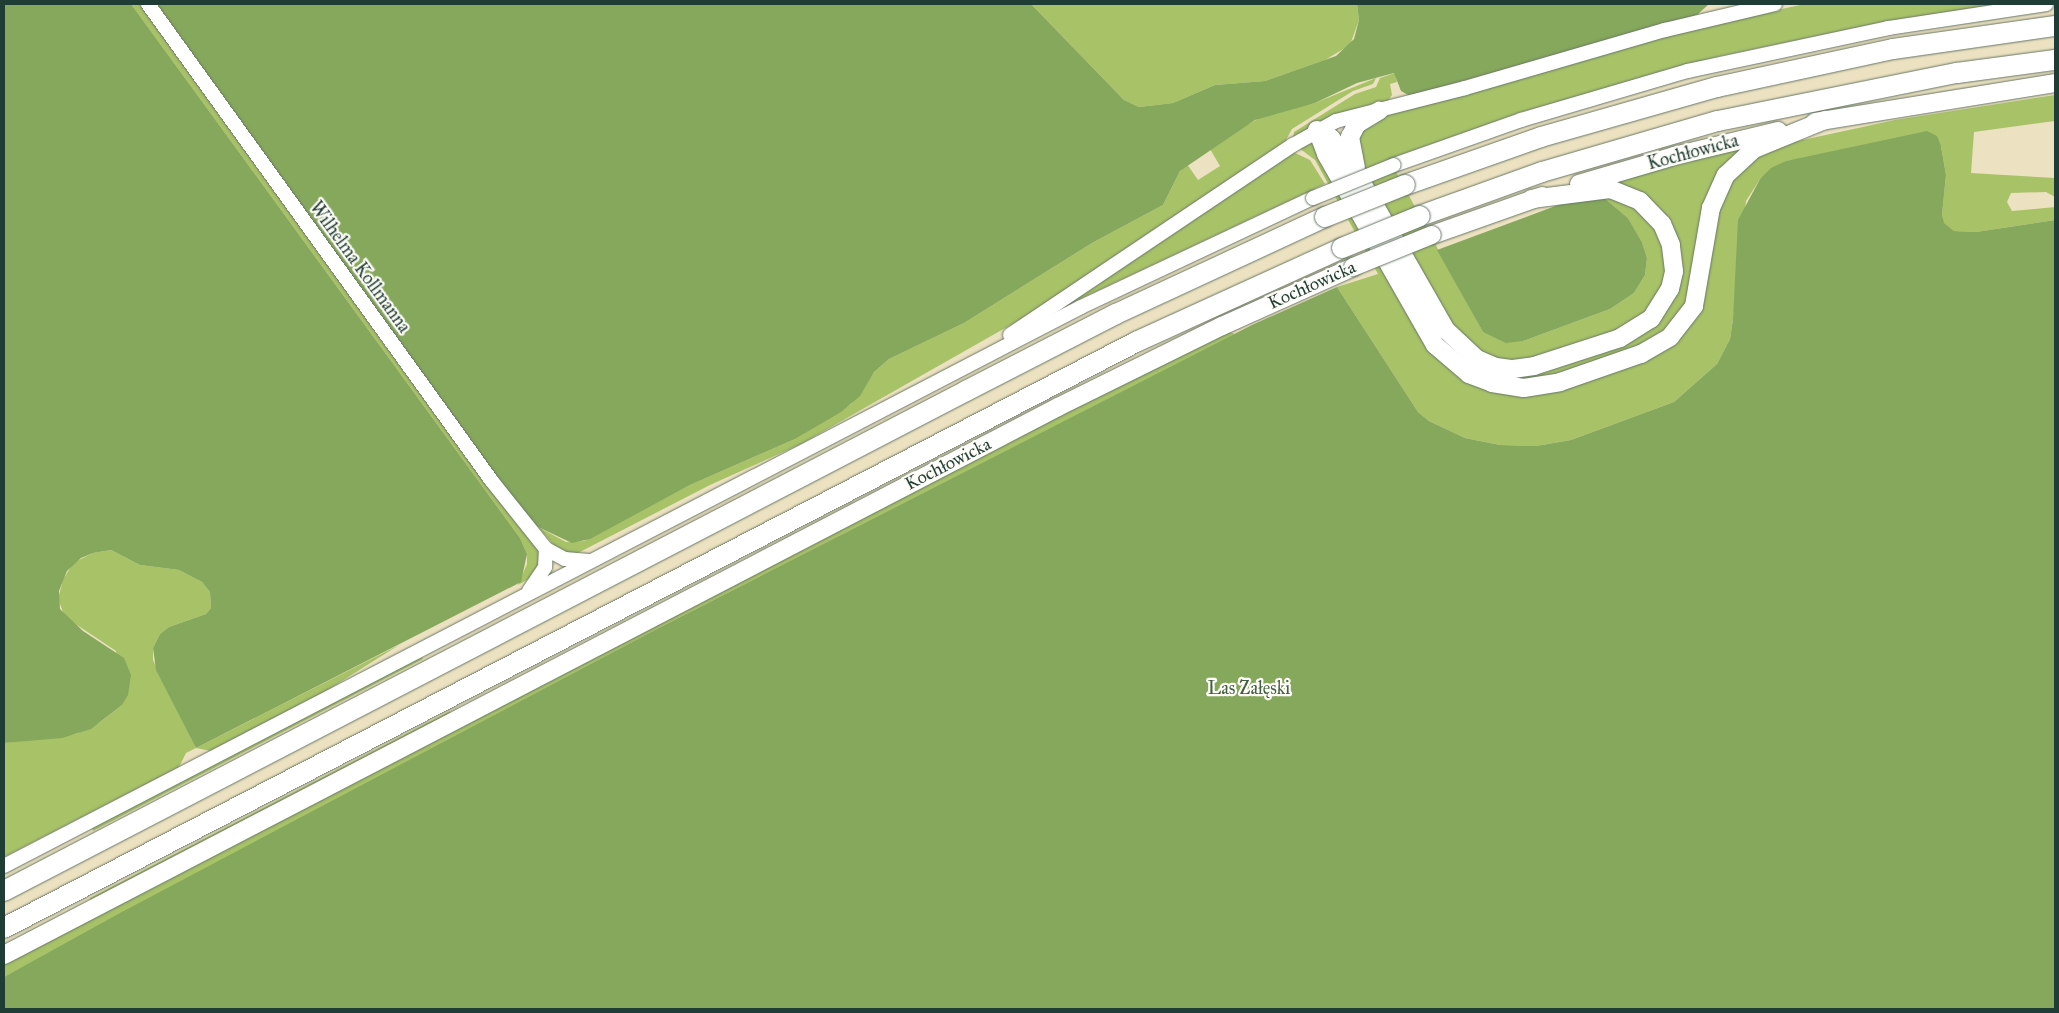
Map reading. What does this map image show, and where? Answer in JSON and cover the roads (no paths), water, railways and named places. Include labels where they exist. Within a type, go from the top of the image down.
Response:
[{"type":"highway","points":[[4,891],[1002,373],[1177,285],[1325,217],[1405,185],[1541,137],[1718,86],[1893,49],[2055,26]]},
{"type":"highway","points":[[4,928],[1136,342],[1342,248],[1420,216],[1597,155],[1718,121],[1956,73],[2055,60]]},
{"type":"main road","name":"Kochłowicka","points":[[4,956],[1131,370],[1353,267],[1432,235],[1532,199],[1674,156],[1825,120],[2055,82]]},
{"type":"main road","points":[[1358,176],[1350,137],[1357,124],[1380,111]]},
{"type":"main road","points":[[1316,130],[1355,207],[1436,345],[1469,374],[1492,383],[1524,388],[1560,382],[1641,354],[1670,337],[1694,306],[1711,208],[1726,174],[1754,149],[1825,120]]},
{"type":"main road","points":[[1316,130],[1331,138],[1358,176],[1446,330],[1477,359],[1513,369],[1534,366],[1638,329],[1651,319],[1663,303],[1674,271],[1671,245],[1662,224],[1652,211],[1627,194],[1610,189],[1532,199]]},
{"type":"street","name":"Wilhelma Kollmanna","points":[[148,4],[476,460],[546,549]]},
{"type":"street","points":[[954,372],[1316,130],[1355,114],[1380,111],[1619,42],[1775,4]]},
{"type":"street","points":[[4,866],[954,372],[1167,264],[1313,198],[1394,165],[1529,117],[1688,71],[1878,29],[2046,4]]},
{"type":"street","points":[[527,594],[545,567],[546,549],[565,559],[589,561]]},
{"type":"park label","name":"Las Załęski","points":[[1249,688]]}]
